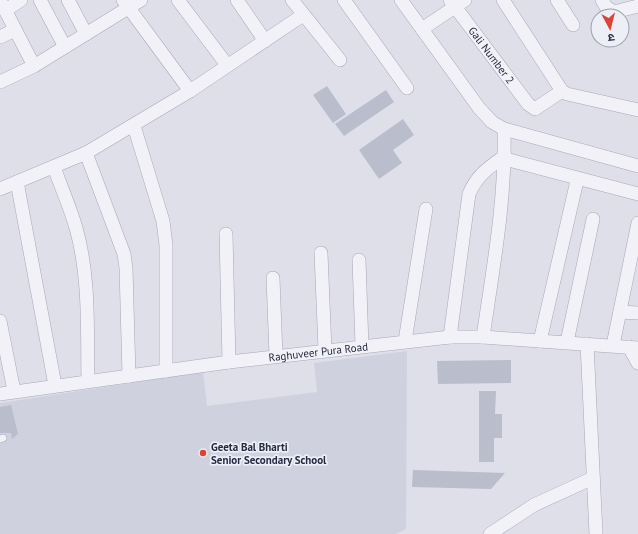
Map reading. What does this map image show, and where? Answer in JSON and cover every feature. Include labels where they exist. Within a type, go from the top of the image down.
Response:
[{"type":"street","points":[[21,0],[3,5],[34,66]]},
{"type":"street","points":[[40,0],[65,47]]},
{"type":"street","points":[[68,0],[86,34]]},
{"type":"street","points":[[0,82],[34,66],[86,34],[125,4],[141,0]]},
{"type":"street","points":[[178,0],[227,65]]},
{"type":"street","points":[[236,0],[265,41]]},
{"type":"street","points":[[292,0],[340,60]]},
{"type":"street","points":[[344,0],[408,88]]},
{"type":"street","points":[[401,0],[479,108],[489,119],[504,129],[638,166]]},
{"type":"street","points":[[503,0],[562,91],[567,94],[638,110]]},
{"type":"street","points":[[557,0],[573,25]]},
{"type":"street","points":[[602,0],[606,7],[614,12],[638,6]]},
{"type":"street","points":[[422,30],[456,2]]},
{"type":"street","name":"Gali Number 2","points":[[456,2],[522,99],[534,109],[562,91]]},
{"type":"street","points":[[125,4],[190,91]]},
{"type":"street","points":[[0,188],[86,153],[134,126],[190,91],[303,15]]},
{"type":"street","points":[[0,37],[15,30]]},
{"type":"street","points":[[134,126],[163,221],[167,267],[166,371]]},
{"type":"street","points":[[483,337],[498,233],[505,157],[504,129]]},
{"type":"street","points":[[86,153],[124,254],[126,268],[129,376]]},
{"type":"street","points":[[450,337],[469,194],[474,181],[484,171],[505,157],[638,194]]},
{"type":"street","points":[[54,167],[76,228],[85,273],[88,381]]},
{"type":"street","points":[[17,182],[55,385]]},
{"type":"street","points":[[540,341],[576,185]]},
{"type":"street","points":[[405,341],[426,209]]},
{"type":"street","points":[[566,342],[593,219]]},
{"type":"street","points":[[613,345],[620,312],[632,279],[638,223]]},
{"type":"street","points":[[226,234],[229,362]]},
{"type":"street","points":[[321,253],[325,350]]},
{"type":"street","points":[[359,260],[362,346]]},
{"type":"street","points":[[273,278],[276,356]]},
{"type":"street","points":[[620,312],[638,313]]},
{"type":"street","points":[[0,321],[14,391]]},
{"type":"street","name":"Raghuveer Pura Road","points":[[0,394],[55,385],[276,356],[450,337],[483,337],[613,345],[634,348]]},
{"type":"street","points":[[587,344],[596,534]]},
{"type":"street","points":[[634,348],[638,363]]},
{"type":"street","points":[[490,534],[534,505],[593,478]]},
{"type":"shaded area","name":"Geeta Bal Bharti Senior Secondary School","points":[[407,351],[406,529],[396,534],[0,534],[0,403],[203,372],[207,406],[317,392],[314,363]]},
{"type":"building","points":[[327,86],[346,114],[333,123],[313,95]]},
{"type":"building","points":[[386,90],[394,102],[344,136],[335,124]]},
{"type":"building","points":[[403,119],[414,135],[393,150],[402,163],[379,179],[359,150]]},
{"type":"building","points":[[511,360],[511,383],[438,384],[437,361]]},
{"type":"building","points":[[479,391],[496,391],[495,414],[502,414],[502,438],[494,438],[494,462],[479,462]]},
{"type":"building","points":[[11,405],[18,434],[12,439],[11,433],[0,433],[0,407]]},
{"type":"building","points":[[413,470],[505,473],[491,489],[412,487]]},
{"type":"place","name":"Geeta Bal Bharti Senior Secondary School","points":[[203,453]]}]
